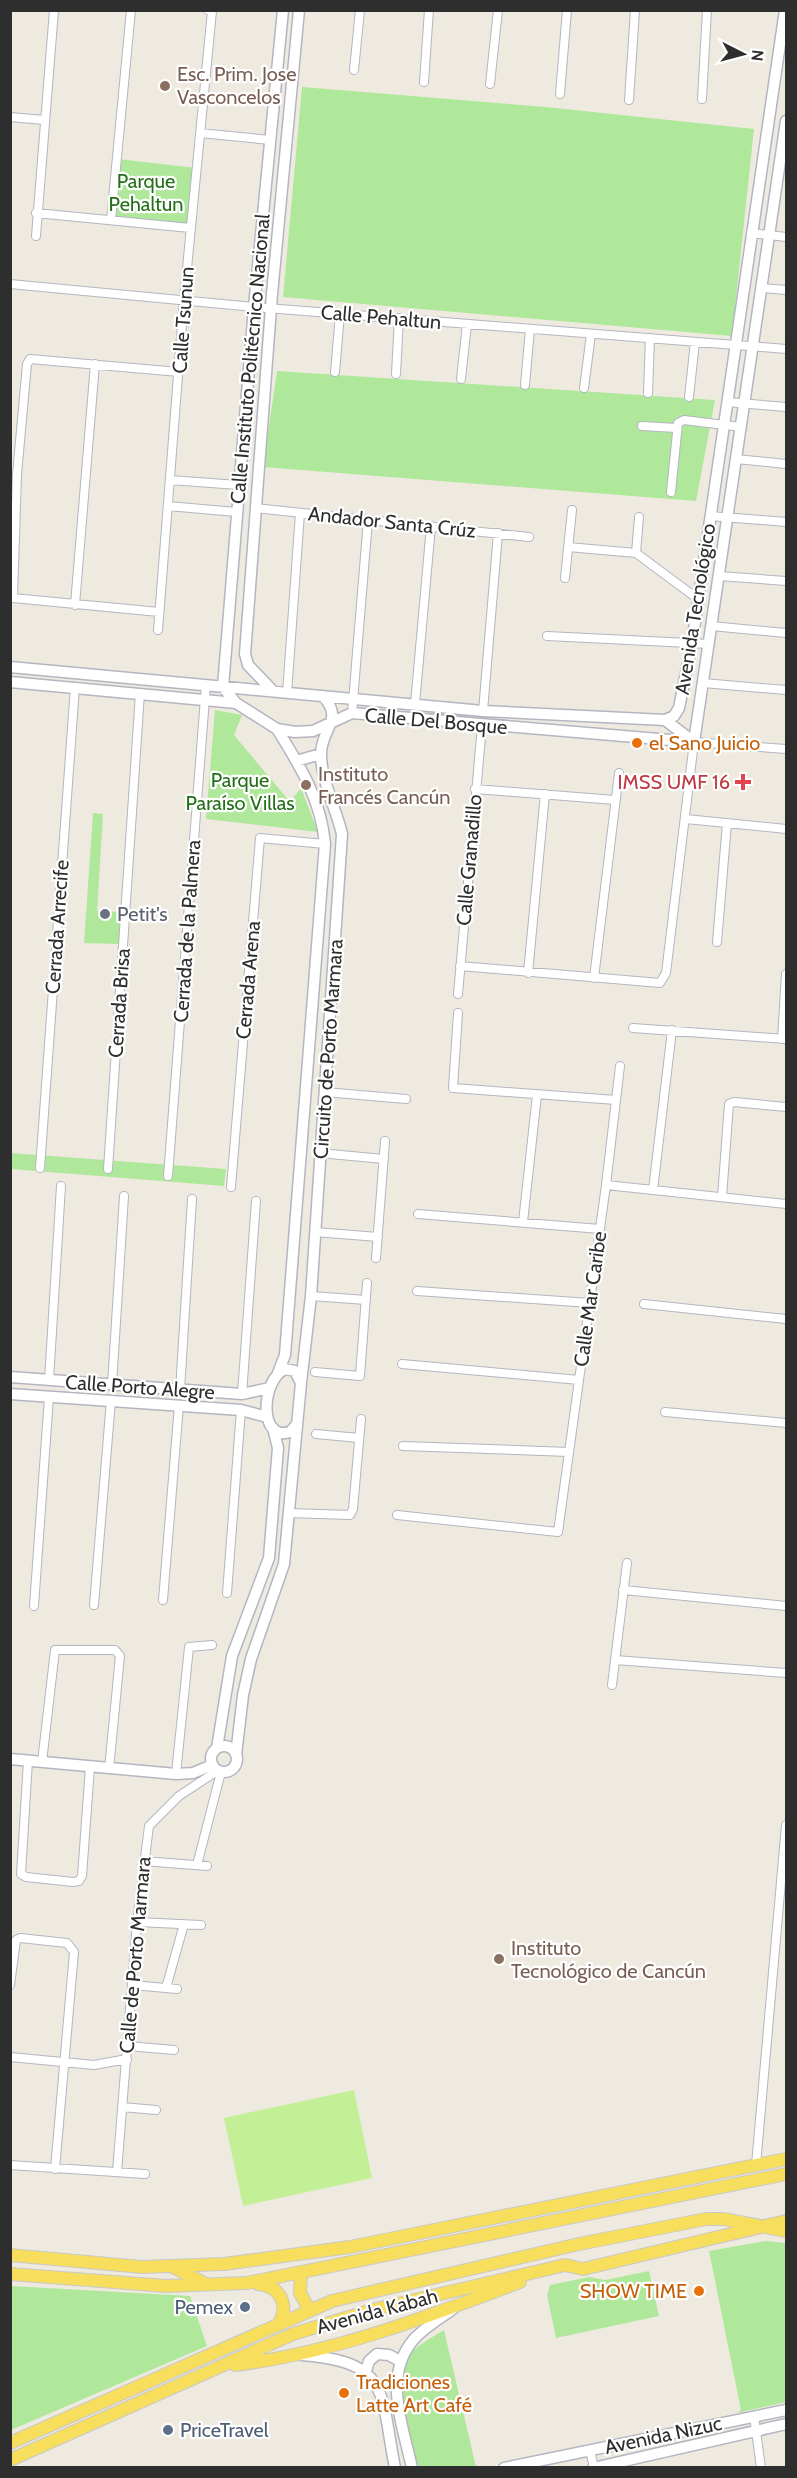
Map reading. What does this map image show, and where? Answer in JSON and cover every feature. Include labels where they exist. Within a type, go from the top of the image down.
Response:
[{"type":"main road","points":[[10,2255],[142,2267],[224,2264],[350,2247],[786,2159]]},
{"type":"main road","points":[[735,2169],[780,2175]]},
{"type":"main road","points":[[10,2274],[166,2286],[247,2283],[422,2250],[780,2175]]},
{"type":"main road","name":"Avenida Kabah","points":[[10,2443],[112,2396],[332,2301],[442,2275],[706,2219],[724,2219],[762,2228]]},
{"type":"main road","name":"Avenida Kabah","points":[[10,2460],[293,2334],[372,2310],[565,2265],[583,2269],[786,2221]]},
{"type":"main road","points":[[422,2250],[454,2227]]},
{"type":"main road","points":[[762,2228],[786,2231]]},
{"type":"main road","points":[[10,2265],[50,2277]]},
{"type":"main road","points":[[222,2367],[302,2355],[456,2307],[565,2265]]},
{"type":"main road","points":[[170,2266],[207,2285]]},
{"type":"main road","points":[[301,2274],[300,2293],[310,2311]]},
{"type":"main road","points":[[247,2283],[267,2285],[280,2295],[285,2307],[284,2315],[278,2325]]},
{"type":"main road","points":[[112,2396],[172,2387]]},
{"type":"main road","points":[[10,2452],[39,2429]]},
{"type":"street","points":[[36,236],[36,213],[54,10]]},
{"type":"street","points":[[111,220],[131,10]]},
{"type":"street","points":[[208,10],[212,11]]},
{"type":"street","name":"Calle Instituto Politécnico Nacional","points":[[222,687],[254,307],[283,10]]},
{"type":"street","name":"Calle Instituto Politécnico Nacional","points":[[273,691],[248,665],[245,654],[255,508],[299,10]]},
{"type":"street","points":[[354,70],[360,10]]},
{"type":"street","points":[[424,82],[429,10]]},
{"type":"street","points":[[490,84],[498,10]]},
{"type":"street","points":[[560,94],[567,10]]},
{"type":"street","points":[[629,100],[635,10]]},
{"type":"street","points":[[702,99],[707,10]]},
{"type":"street","name":"Avenida Tecnológico","points":[[665,720],[671,719],[679,708],[692,643],[785,10]]},
{"type":"street","name":"Calle Tsunun","points":[[158,630],[190,228],[212,11]]},
{"type":"street","points":[[10,117],[44,120]]},
{"type":"street","name":"Avenida Tecnológico","points":[[665,720],[694,742],[769,235],[782,176],[786,121]]},
{"type":"street","points":[[200,133],[270,140]]},
{"type":"street","points":[[36,213],[190,228]]},
{"type":"street","points":[[752,233],[786,237]]},
{"type":"street","name":"Calle Pehaltun","points":[[10,284],[254,307],[786,349]]},
{"type":"street","points":[[761,288],[786,290]]},
{"type":"street","points":[[335,372],[340,314]]},
{"type":"street","points":[[396,374],[399,318]]},
{"type":"street","points":[[462,379],[467,324]]},
{"type":"street","points":[[525,385],[530,329]]},
{"type":"street","points":[[584,388],[591,334]]},
{"type":"street","points":[[648,393],[650,338]]},
{"type":"street","points":[[688,398],[695,342]]},
{"type":"street","points":[[159,612],[13,598],[14,474],[27,364],[30,359],[179,372]]},
{"type":"street","points":[[75,604],[95,364]]},
{"type":"street","points":[[727,402],[786,407]]},
{"type":"street","points":[[671,492],[678,423],[684,420],[741,427]]},
{"type":"street","points":[[642,426],[676,428]]},
{"type":"street","points":[[736,459],[786,464]]},
{"type":"street","points":[[170,480],[238,485]]},
{"type":"street","points":[[168,506],[236,512]]},
{"type":"street","name":"Andador Santa Crúz","points":[[255,508],[529,537]]},
{"type":"street","points":[[565,578],[572,510]]},
{"type":"street","points":[[287,693],[300,513]]},
{"type":"street","points":[[710,516],[786,522]]},
{"type":"street","points":[[636,553],[639,517]]},
{"type":"street","points":[[352,712],[368,520]]},
{"type":"street","points":[[416,704],[431,526]]},
{"type":"street","points":[[483,711],[498,533]]},
{"type":"street","points":[[568,547],[636,553],[699,599]]},
{"type":"street","points":[[719,576],[786,581]]},
{"type":"street","points":[[711,626],[786,633]]},
{"type":"street","points":[[227,632],[246,633]]},
{"type":"street","points":[[547,636],[709,644]]},
{"type":"street","name":"Calle Del Bosque","points":[[10,667],[483,711],[665,720]]},
{"type":"street","points":[[11,682],[236,703]]},
{"type":"street","points":[[703,683],[786,690]]},
{"type":"street","name":"Cerrada de la Palmera","points":[[168,1176],[206,685]]},
{"type":"street","name":"Cerrada Arrecife","points":[[40,1168],[75,687]]},
{"type":"street","points":[[222,687],[236,703],[277,729]]},
{"type":"street","name":"Cerrada Brisa","points":[[108,1169],[140,693]]},
{"type":"street","points":[[297,761],[321,754],[323,741],[333,720],[331,705],[323,696]]},
{"type":"street","name":"Calle Del Bosque","points":[[277,729],[312,730],[352,712],[482,726],[694,742]]},
{"type":"street","name":"Calle Granadillo","points":[[458,994],[482,726]]},
{"type":"street","name":"Circuito de Porto Marmara","points":[[267,1417],[266,1402],[270,1388],[285,1355],[325,844],[323,820],[315,794],[277,729]]},
{"type":"street","points":[[460,966],[660,983],[666,972],[694,742],[786,749]]},
{"type":"street","name":"Circuito de Porto Marmara","points":[[236,1755],[243,1695],[256,1639],[284,1564],[311,1296],[342,834],[321,754]]},
{"type":"street","points":[[594,978],[619,773]]},
{"type":"street","points":[[475,789],[615,800]]},
{"type":"street","points":[[528,972],[545,794]]},
{"type":"street","points":[[686,819],[786,829]]},
{"type":"street","points":[[717,942],[727,823]]},
{"type":"street","name":"Cerrada Arena","points":[[231,1187],[260,838],[325,844]]},
{"type":"street","points":[[633,1028],[784,1039],[786,974]]},
{"type":"street","points":[[458,1012],[453,1088],[616,1100]]},
{"type":"street","points":[[653,1190],[672,1030]]},
{"type":"street","name":"Calle Mar Caribe","points":[[397,1515],[558,1532],[606,1185],[620,1066]]},
{"type":"street","points":[[325,1092],[406,1098]]},
{"type":"street","points":[[523,1222],[537,1095]]},
{"type":"street","points":[[722,1197],[729,1104],[734,1102],[786,1107]]},
{"type":"street","points":[[376,1258],[386,1141]]},
{"type":"street","points":[[330,1154],[384,1159]]},
{"type":"street","points":[[606,1185],[786,1204]]},
{"type":"street","points":[[49,1380],[61,1186]]},
{"type":"street","points":[[94,1605],[111,1400],[124,1196]]},
{"type":"street","points":[[163,1600],[179,1405],[192,1199]]},
{"type":"street","points":[[227,1593],[256,1201]]},
{"type":"street","points":[[418,1214],[600,1228]]},
{"type":"street","points":[[315,1232],[378,1237]]},
{"type":"street","points":[[315,1372],[360,1376],[367,1283]]},
{"type":"street","points":[[417,1291],[590,1303]]},
{"type":"street","points":[[311,1296],[366,1300]]},
{"type":"street","points":[[644,1304],[786,1319]]},
{"type":"street","points":[[402,1364],[579,1380]]},
{"type":"street","points":[[278,1373],[292,1370],[297,1373],[301,1383]]},
{"type":"street","name":"Calle Porto Alegre","points":[[10,1377],[242,1394],[270,1388]]},
{"type":"street","name":"Calle Porto Alegre","points":[[10,1394],[241,1410],[267,1417]]},
{"type":"street","points":[[34,1606],[49,1396]]},
{"type":"street","points":[[665,1412],[786,1423]]},
{"type":"street","points":[[198,1865],[217,1769],[211,1756],[218,1748],[225,1692],[239,1635],[268,1558],[278,1448],[273,1428],[267,1417]]},
{"type":"street","points":[[289,1513],[350,1515],[361,1419]]},
{"type":"street","points":[[273,1428],[284,1433],[290,1432],[297,1424]]},
{"type":"street","points":[[316,1434],[359,1438]]},
{"type":"street","points":[[403,1446],[569,1452]]},
{"type":"street","points":[[612,1685],[627,1563]]},
{"type":"street","points":[[623,1590],[786,1605]]},
{"type":"street","points":[[176,1774],[189,1647],[212,1645]]},
{"type":"street","points":[[42,1762],[55,1650],[115,1650],[120,1656],[109,1769]]},
{"type":"street","points":[[615,1660],[786,1673]]},
{"type":"street","points":[[225,1692],[243,1695]]},
{"type":"street","points":[[10,1760],[176,1774],[234,1768],[236,1755],[228,1747],[218,1748]]},
{"type":"street","points":[[28,1761],[21,1874],[26,1877],[73,1882],[79,1881],[82,1876],[90,1767]]},
{"type":"street","name":"Calle de Porto Marmara","points":[[117,2172],[137,1922],[149,1826],[161,1811],[217,1769]]},
{"type":"street","points":[[756,2165],[786,1825]]},
{"type":"street","points":[[143,1861],[207,1866]]},
{"type":"street","points":[[137,1922],[201,1925]]},
{"type":"street","points":[[166,1988],[184,1924]]},
{"type":"street","points":[[10,1985],[16,1940],[20,1938],[67,1943],[72,1947],[74,1952],[55,2169]]},
{"type":"street","points":[[132,1985],[177,1989]]},
{"type":"street","points":[[128,2046],[174,2049]]},
{"type":"street","points":[[10,2057],[94,2065],[127,2059]]},
{"type":"street","points":[[122,2107],[156,2110]]},
{"type":"street","points":[[10,2165],[146,2174]]},
{"type":"street","points":[[412,2468],[395,2389],[400,2361],[416,2337],[456,2307]]},
{"type":"street","points":[[366,2371],[369,2361],[377,2354],[389,2355],[400,2361]]},
{"type":"street","points":[[302,2355],[345,2360],[371,2375],[380,2395],[395,2468]]},
{"type":"street","name":"Avenida Nizuc","points":[[504,2468],[786,2410]]},
{"type":"street","points":[[754,2416],[761,2468]]},
{"type":"street","name":"Avenida Nizuc","points":[[594,2467],[786,2424]]},
{"type":"street","points":[[662,2435],[665,2451]]},
{"type":"street","points":[[590,2450],[594,2467]]},
{"type":"green space","points":[[302,87],[546,107],[754,129],[732,336],[283,297]]},
{"type":"green space","name":"Parque Pehaltun","points":[[118,159],[196,168],[190,228],[112,220]]},
{"type":"green space","points":[[277,371],[715,400],[696,501],[263,467]]},
{"type":"green space","name":"Parque Paraíso Villas","points":[[215,710],[242,715],[234,735],[290,802],[301,788],[318,832],[206,819]]},
{"type":"green space","points":[[93,813],[103,814],[97,911],[122,912],[119,944],[84,943]]},
{"type":"green space","points":[[10,1153],[226,1169],[224,1186],[11,1169]]},
{"type":"green space","points":[[354,2090],[372,2178],[243,2206],[224,2118]]},
{"type":"green space","points":[[765,2241],[786,2243],[786,2402],[737,2413],[741,2410],[709,2251]]},
{"type":"green space","points":[[649,2271],[659,2316],[556,2338],[547,2295],[550,2285],[589,2277],[605,2280]]},
{"type":"green space","points":[[11,2286],[190,2296],[207,2346],[11,2430]]},
{"type":"green space","points":[[444,2330],[476,2467],[417,2467],[403,2395],[403,2368],[407,2358],[415,2349]]},
{"type":"place","name":"Esc. Prim. Jose Vasconcelos","points":[[165,86]]},
{"type":"place","name":"el Sano Juicio","points":[[637,743]]},
{"type":"place","name":"IMSS UMF 16","points":[[743,782]]},
{"type":"place","name":"Instituto Francés Cancún","points":[[306,785]]},
{"type":"place","name":"Petit's","points":[[105,914]]},
{"type":"place","name":"Instituto Tecnológico de Cancún","points":[[499,1959]]},
{"type":"place","name":"SHOW TIME","points":[[699,2291]]},
{"type":"place","name":"Pemex","points":[[245,2307]]},
{"type":"place","name":"Tradiciones Latte Art Café","points":[[344,2393]]},
{"type":"place","name":"PriceTravel","points":[[168,2430]]}]
